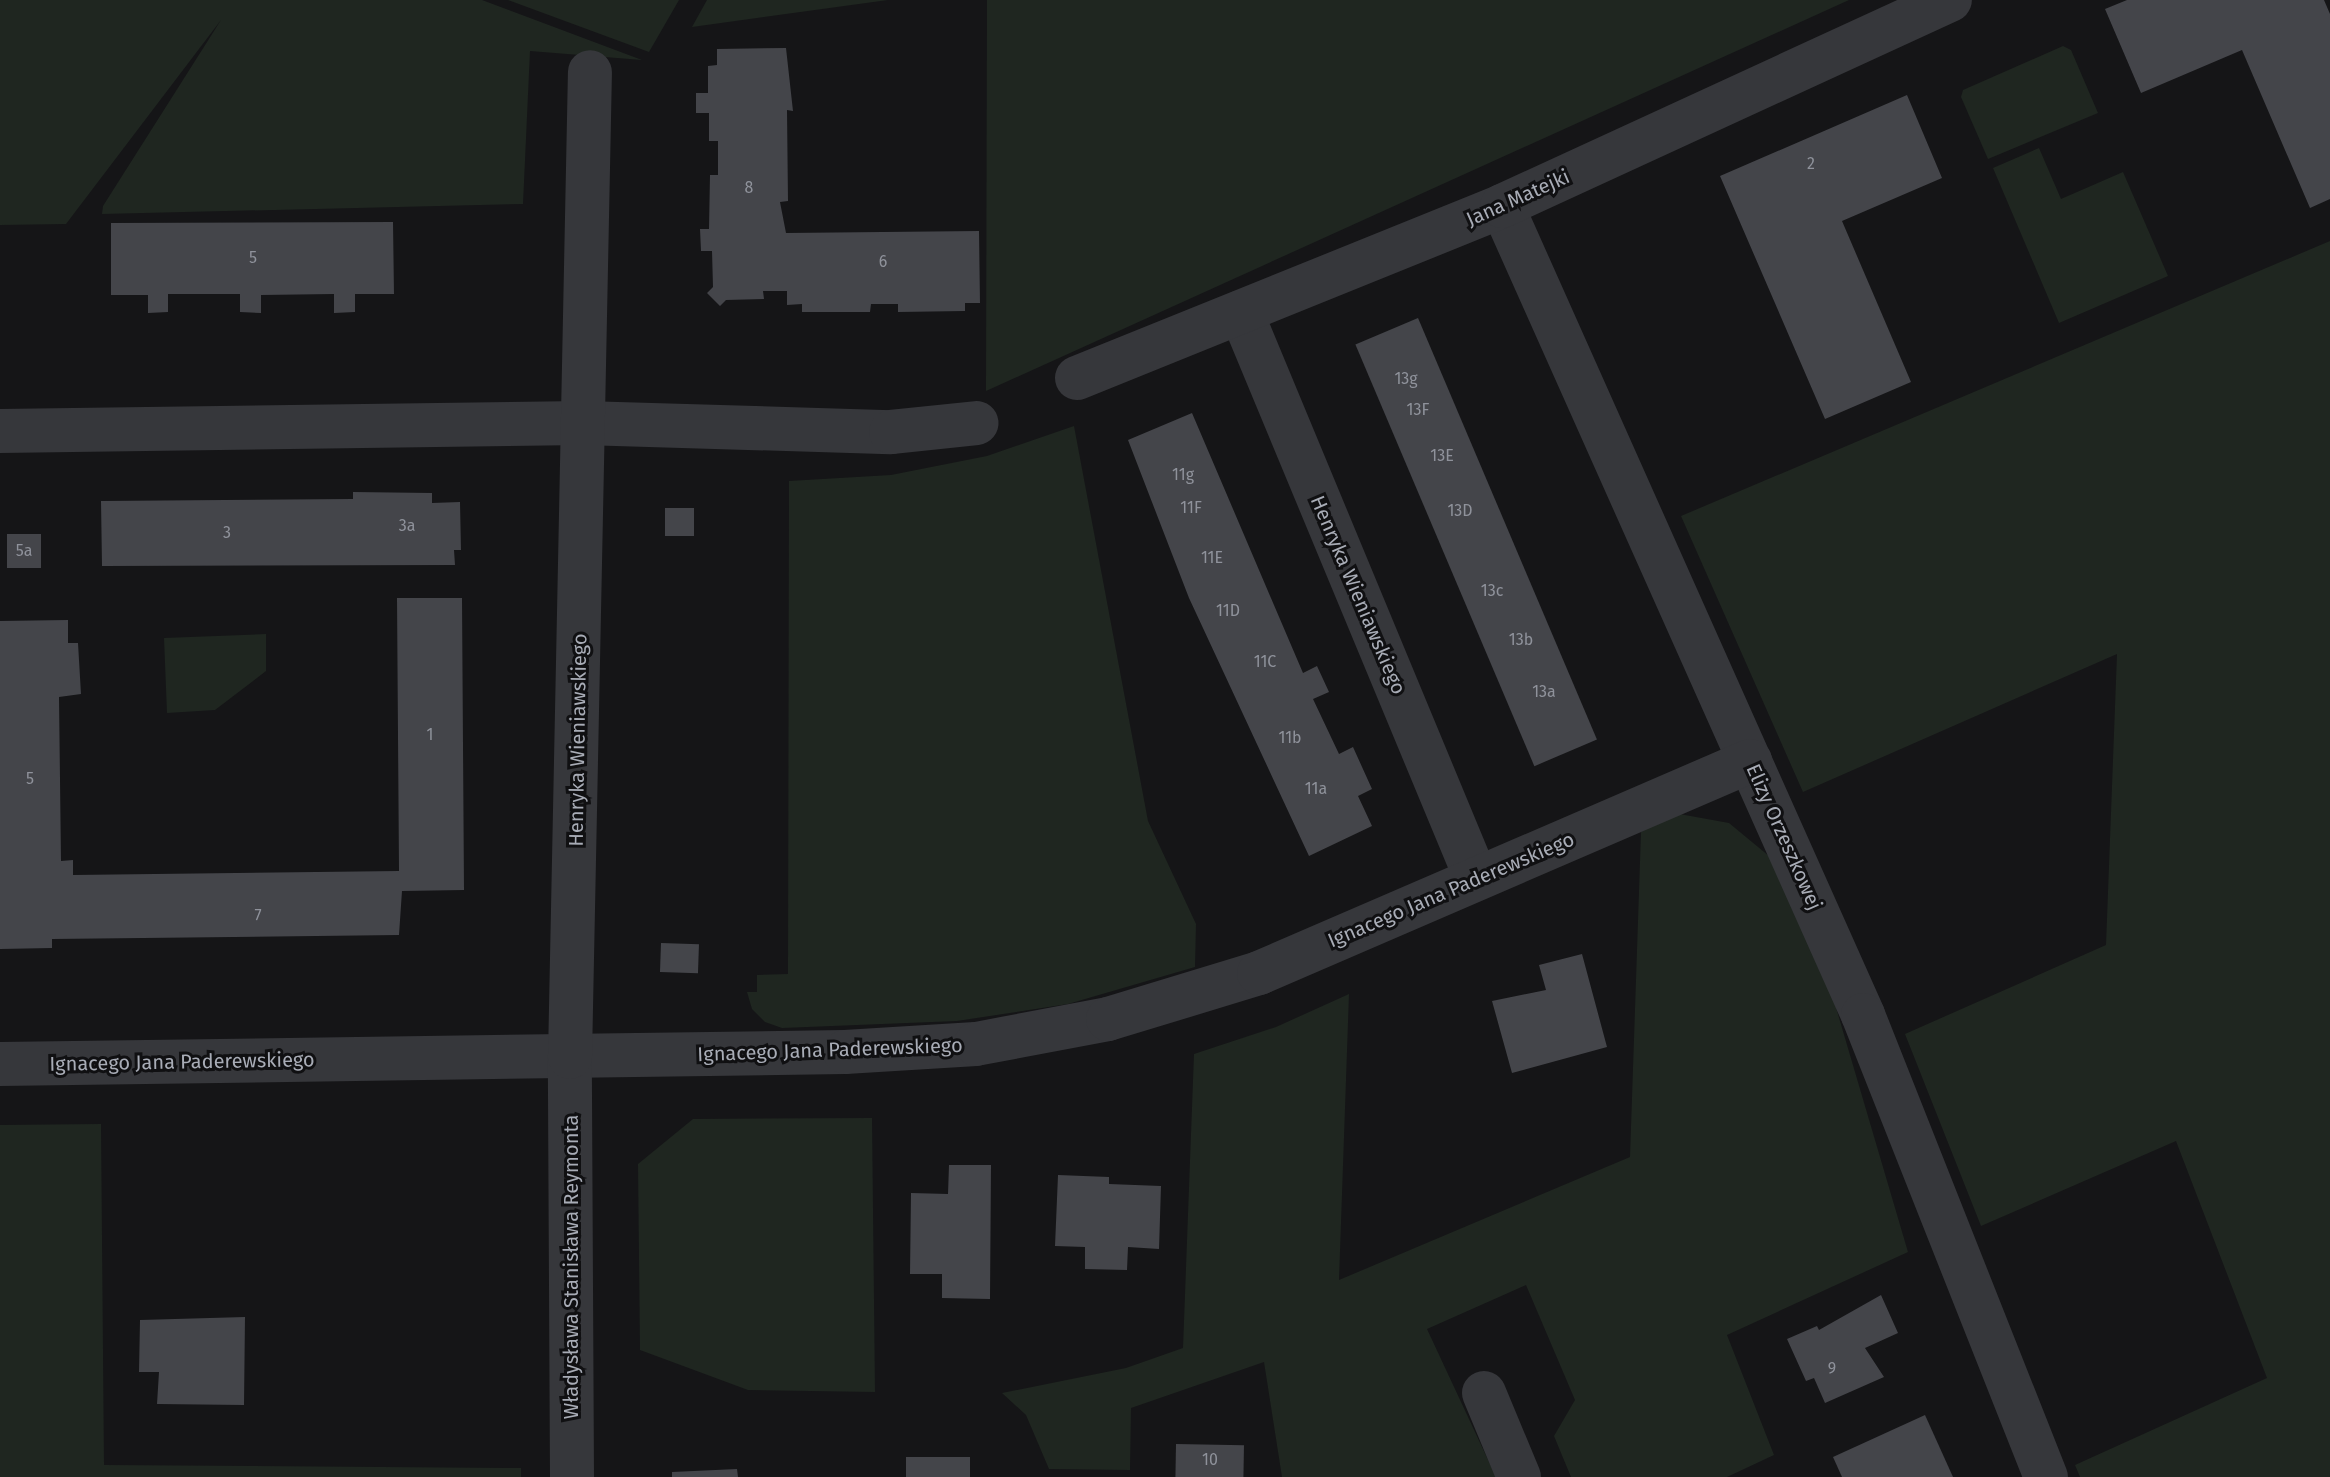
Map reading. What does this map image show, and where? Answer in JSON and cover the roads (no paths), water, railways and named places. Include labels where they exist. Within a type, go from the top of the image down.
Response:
[{"type":"street","name":"Jana Matejki","points":[[1077,378],[1502,206],[1950,0]]},
{"type":"street","name":"Henryka Wieniawskiego","points":[[570,1057],[590,72]]},
{"type":"street","name":"Elizy Orzeszkowej","points":[[1502,206],[1863,1015],[2046,1477]]},
{"type":"street","name":"Henryka Wieniawskiego","points":[[1241,312],[1476,878]]},
{"type":"street","points":[[0,431],[583,423],[891,432],[977,423]]},
{"type":"street","name":"Ignacego Jana Paderewskiego","points":[[0,1064],[845,1052],[976,1044],[1108,1019],[1259,973],[1750,761]]},
{"type":"street","name":"Władysława Stanisława Reymonta","points":[[570,1057],[572,1477]]},
{"type":"street","points":[[1484,1393],[1519,1477]]}]
